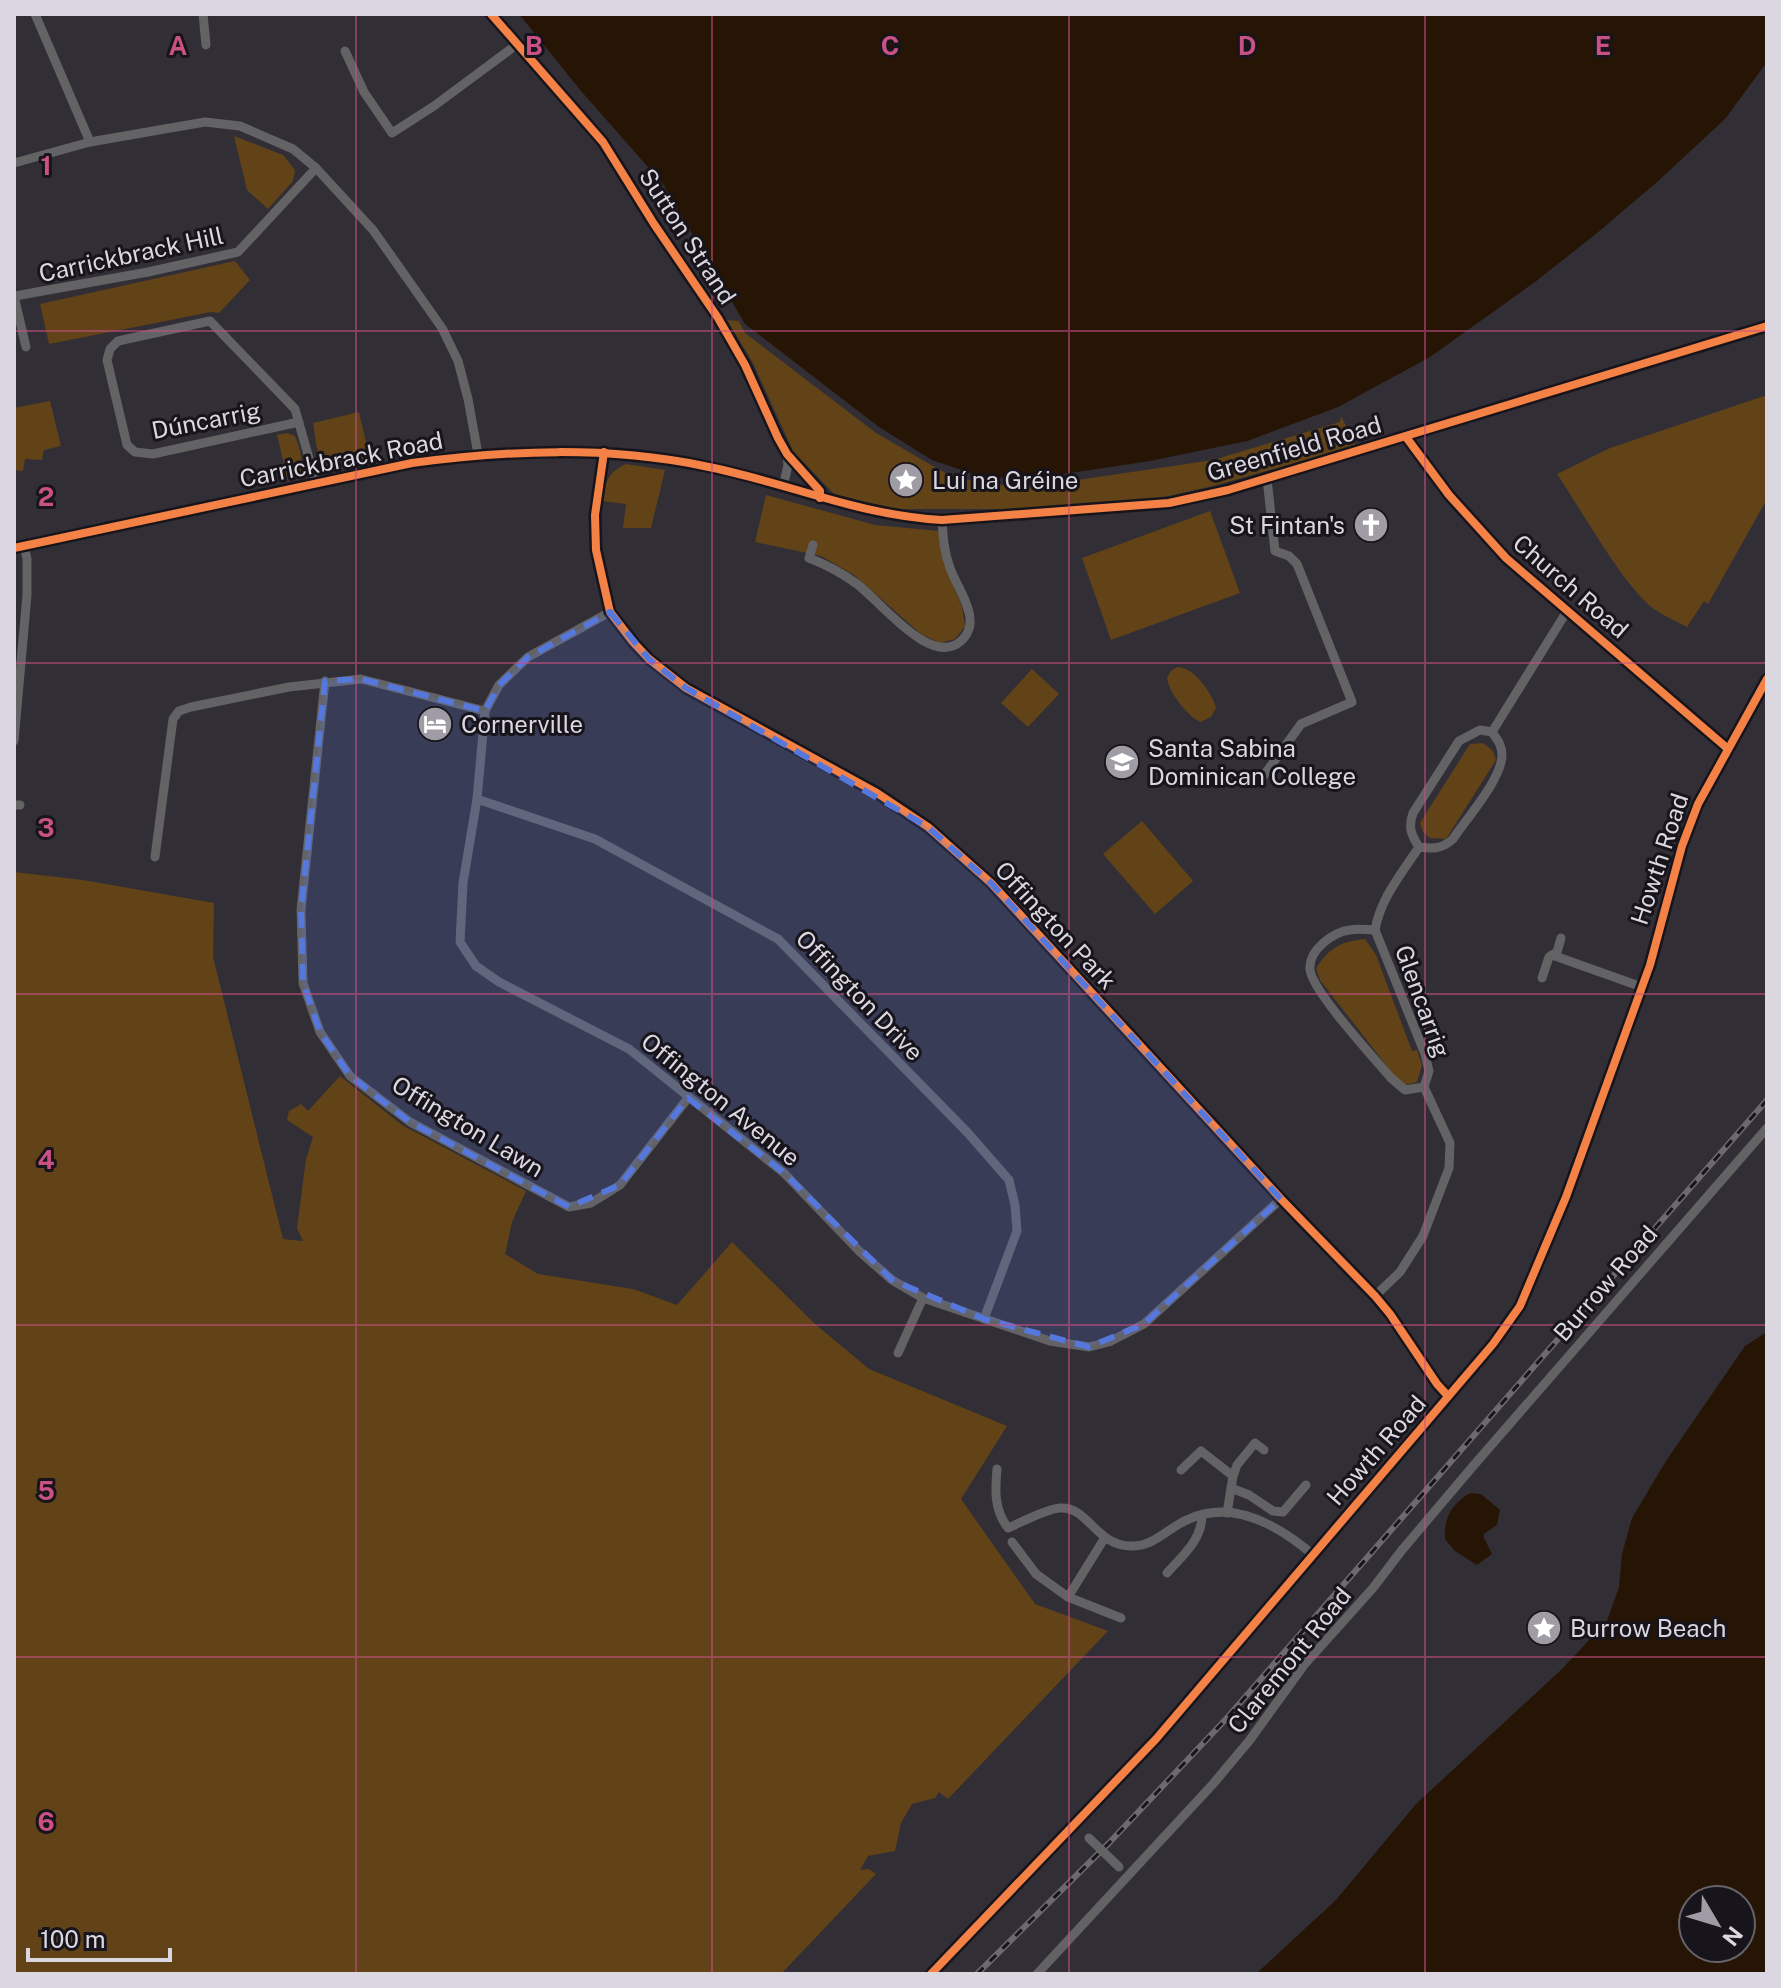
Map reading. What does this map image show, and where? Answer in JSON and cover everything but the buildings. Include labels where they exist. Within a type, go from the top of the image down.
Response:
[{"type":"main road","name":"Greenfield Road","points":[[820,498],[891,516],[942,520],[1169,503],[1267,479],[1767,326]]},
{"type":"main road","name":"Carrickbrack Road","points":[[19,547],[412,463],[542,450],[604,452],[705,466],[820,498]]},
{"type":"main road","name":"Howth Road","points":[[931,1974],[1156,1739],[1493,1344],[1520,1306],[1566,1197],[1642,987],[1682,846],[1698,804],[1767,679]]},
{"type":"street","points":[[35,14],[90,142]]},
{"type":"street","points":[[203,14],[206,45]]},
{"type":"street","name":"Sutton Strand","points":[[491,14],[603,142],[711,307],[745,365],[787,454],[820,491],[820,498]]},
{"type":"street","points":[[345,51],[364,92],[392,133],[519,43]]},
{"type":"street","points":[[14,163],[90,142],[205,122],[240,126],[293,149],[316,168],[373,230],[442,328],[458,361],[478,454]]},
{"type":"street","name":"Carrickbrack Hill","points":[[14,296],[238,252],[316,168]]},
{"type":"street","points":[[14,296],[26,347]]},
{"type":"street","name":"Dúncarrig","points":[[299,422],[153,454],[135,452],[127,445],[107,360],[110,349],[118,341],[210,321],[295,409],[299,422],[316,483]]},
{"type":"street","name":"Church Road","points":[[1406,437],[1449,495],[1488,540],[1727,748]]},
{"type":"street","name":"Offington Park","points":[[604,452],[595,515],[596,550],[610,612],[649,659],[686,688],[877,793],[928,827],[991,883],[1281,1199],[1375,1296],[1448,1396]]},
{"type":"street","points":[[783,487],[787,454]]},
{"type":"street","points":[[1262,778],[1301,724],[1352,702],[1297,564],[1289,556],[1275,551],[1267,479]]},
{"type":"street","points":[[813,545],[809,558],[839,570],[924,643],[941,649],[950,648],[967,635],[970,616],[947,557],[942,520]]},
{"type":"street","points":[[14,741],[27,595],[27,559],[19,547]]},
{"type":"street","points":[[1492,732],[1567,611]]},
{"type":"street","name":"Offington Avenue","points":[[610,612],[528,657],[499,685],[485,711],[477,799],[463,883],[460,942],[476,966],[499,982],[629,1049],[784,1173],[859,1251],[892,1280],[923,1298],[1050,1341],[1089,1347],[1109,1342],[1144,1324],[1281,1199]]},
{"type":"street","points":[[155,857],[173,719],[179,711],[325,681],[361,679],[485,711]]},
{"type":"street","name":"Offington Lawn","points":[[325,681],[301,910],[303,983],[320,1032],[350,1076],[410,1122],[569,1207],[591,1203],[620,1185],[688,1098]]},
{"type":"street","points":[[1480,730],[1492,732],[1500,743],[1502,756],[1498,773],[1453,839],[1445,846],[1432,849],[1419,847],[1409,824],[1413,813],[1459,741],[1480,730]]},
{"type":"street","name":"Offington Drive","points":[[477,799],[595,839],[778,939],[967,1132],[1009,1180],[1015,1205],[1017,1231],[984,1319]]},
{"type":"street","name":"Glencarrig","points":[[1375,1296],[1400,1272],[1423,1236],[1449,1168],[1450,1143],[1424,1087],[1429,1071],[1425,1054],[1375,930],[1377,916],[1388,894],[1419,847]]},
{"type":"street","name":"Glencarrig","points":[[1375,930],[1350,930],[1330,937],[1315,952],[1310,969],[1319,989],[1391,1078],[1405,1090],[1424,1087]]},
{"type":"street","points":[[1542,978],[1549,957],[1557,952],[1561,938]]},
{"type":"street","points":[[1552,955],[1642,987]]},
{"type":"street","name":"Burrow Road","points":[[1474,1465],[1767,1128]]},
{"type":"street","points":[[898,1353],[923,1298]]},
{"type":"street","points":[[1227,1513],[1237,1465],[1255,1443],[1264,1450]]},
{"type":"street","points":[[1181,1470],[1201,1451],[1233,1476]]},
{"type":"street","name":"Claremont Road","points":[[1037,1974],[1231,1763],[1304,1665],[1373,1588],[1474,1465]]},
{"type":"street","points":[[997,1469],[995,1496],[1002,1520],[1008,1528],[1059,1507],[1077,1511],[1104,1539],[1135,1546],[1157,1540],[1188,1519],[1233,1512],[1269,1522],[1312,1554]]},
{"type":"street","points":[[1231,1488],[1249,1495],[1273,1511],[1283,1512],[1306,1485]]},
{"type":"street","points":[[1167,1573],[1195,1542],[1202,1528],[1202,1515]]},
{"type":"street","points":[[1068,1597],[1104,1539]]},
{"type":"street","points":[[1012,1542],[1036,1574],[1068,1597],[1121,1618]]},
{"type":"street","points":[[1075,1825],[1128,1875]]},
{"type":"highlighted area","points":[[610,612],[649,659],[686,688],[928,827],[991,883],[1281,1199],[1144,1324],[1089,1347],[984,1319],[892,1280],[784,1173],[688,1098],[620,1185],[569,1207],[410,1122],[350,1076],[320,1032],[303,983],[301,910],[325,681],[361,679],[485,711],[499,685],[528,657]]},
{"type":"shaded area","points":[[519,14],[1767,14],[1767,62],[1725,119],[1597,233],[1430,357],[1338,407],[1247,441],[1150,461],[1050,476],[985,478],[932,460],[879,427],[745,324],[663,184],[581,91]]},
{"type":"shaded area","points":[[234,136],[283,155],[295,170],[293,181],[268,209],[247,190]]},
{"type":"shaded area","points":[[235,261],[250,280],[219,313],[211,312],[49,344],[40,304]]},
{"type":"shaded area","points":[[727,320],[739,321],[745,333],[876,433],[945,473],[979,483],[1022,486],[1213,460],[1340,422],[1341,416],[1356,446],[1155,499],[1028,509],[893,509],[834,494],[793,451],[753,363]]},
{"type":"shaded area","points":[[1767,395],[1767,499],[1708,604],[1704,601],[1687,627],[1654,609],[1629,583],[1557,474],[1610,448]]},
{"type":"shaded area","points":[[50,401],[61,446],[44,450],[42,460],[25,459],[23,471],[14,470],[14,408]]},
{"type":"shaded area","points":[[359,412],[371,464],[332,471],[320,457],[313,423]]},
{"type":"shaded area","points":[[287,433],[295,436],[302,463],[298,478],[288,481],[277,435]]},
{"type":"shaded area","points":[[626,464],[665,470],[651,528],[623,528],[626,504],[602,501],[608,478]]},
{"type":"shaded area","points":[[766,495],[875,525],[939,531],[944,563],[962,607],[965,626],[955,639],[940,643],[921,634],[854,575],[821,556],[755,542]]},
{"type":"shaded area","points":[[1210,511],[1240,593],[1111,640],[1082,558]]},
{"type":"shaded area","points":[[1177,667],[1190,671],[1211,695],[1216,708],[1211,717],[1200,722],[1179,703],[1167,678]]},
{"type":"shaded area","points":[[1032,669],[1059,694],[1028,727],[1001,703]]},
{"type":"shaded area","points":[[1483,743],[1493,751],[1496,760],[1446,839],[1430,838],[1423,832],[1420,823],[1470,744]]},
{"type":"shaded area","points":[[1142,821],[1193,881],[1155,914],[1103,854]]},
{"type":"shaded area","points":[[14,872],[83,880],[214,903],[213,957],[283,1239],[303,1241],[297,1228],[306,1159],[313,1137],[287,1120],[289,1111],[301,1104],[308,1111],[340,1076],[402,1125],[526,1191],[512,1222],[505,1254],[538,1274],[633,1289],[677,1305],[732,1242],[815,1324],[869,1369],[1007,1426],[961,1499],[1035,1604],[1108,1631],[948,1799],[939,1792],[935,1798],[912,1804],[901,1823],[895,1851],[868,1856],[860,1870],[869,1869],[876,1874],[781,1974],[14,1974]]},
{"type":"shaded area","points":[[1365,939],[1376,955],[1412,1051],[1417,1050],[1422,1065],[1417,1082],[1400,1083],[1320,980],[1316,969],[1336,947]]},
{"type":"shaded area","points":[[1767,1332],[1767,1974],[1256,1974],[1336,1900],[1416,1804],[1562,1669],[1607,1621],[1619,1587],[1622,1554],[1632,1518],[1666,1461],[1745,1346]]},
{"type":"shaded area","points":[[1470,1493],[1481,1494],[1500,1510],[1497,1525],[1484,1534],[1492,1554],[1477,1565],[1455,1551],[1445,1539],[1450,1512]]},
{"type":"railway","points":[[977,1974],[1109,1843],[1226,1719],[1767,1100]]},
{"type":"cycle path","points":[[491,14],[603,142],[718,318],[745,365],[787,454],[820,491],[820,498]]},
{"type":"cycle path","points":[[14,548],[412,463],[522,453],[594,453],[667,460],[734,473],[880,512],[942,520],[1169,503],[1228,490],[1767,326]]},
{"type":"cycle path","points":[[1406,437],[1449,495],[1506,558],[1727,748]]},
{"type":"cycle path","points":[[604,452],[595,515],[596,550],[610,612],[633,642],[686,688],[877,793],[928,827],[991,883],[1281,1199],[1375,1296],[1448,1396]]},
{"type":"cycle path","points":[[931,1974],[1156,1739],[1493,1344],[1520,1306],[1566,1197],[1650,965],[1682,846],[1698,804],[1767,679]]},
{"type":"place","name":"Luí na Gréine","points":[[906,480]]},
{"type":"place","name":"St Fintan's","points":[[1371,525]]},
{"type":"place","name":"Cornerville","points":[[435,724]]},
{"type":"place","name":"Santa Sabina Dominican College","points":[[1122,762]]},
{"type":"place","name":"Burrow Beach","points":[[1544,1628]]}]
